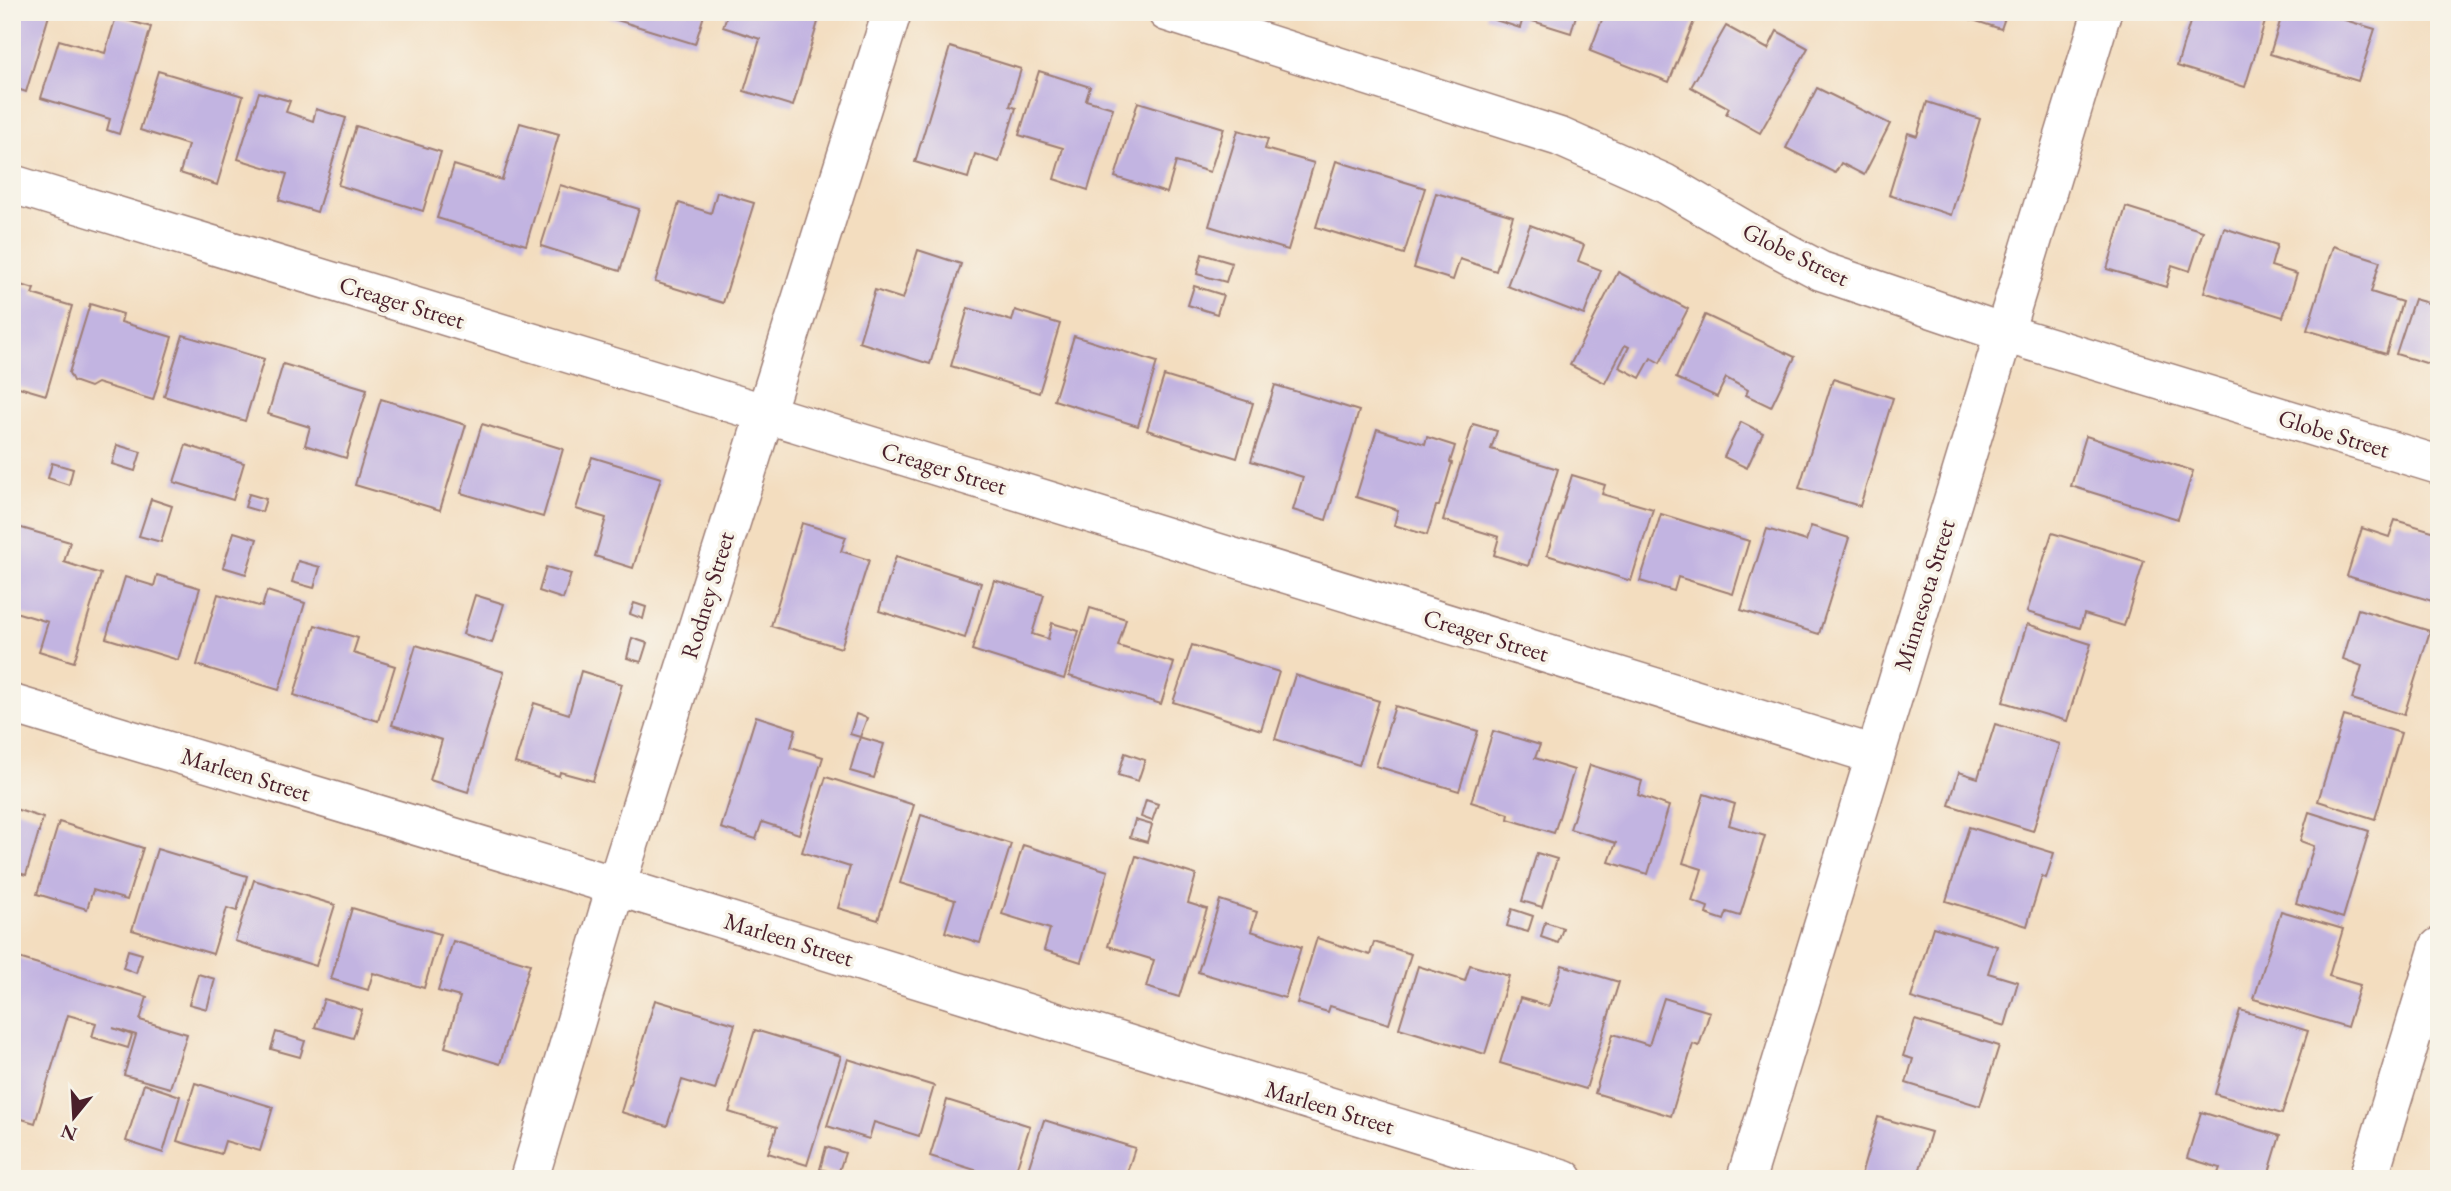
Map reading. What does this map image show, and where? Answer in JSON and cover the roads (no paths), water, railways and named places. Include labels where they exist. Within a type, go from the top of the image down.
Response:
[{"type":"street","name":"Rodney Street","points":[[528,1179],[616,886],[892,12]]},
{"type":"street","name":"Globe Street","points":[[1167,12],[1560,137],[1664,183],[1821,271],[2004,333],[2439,465]]},
{"type":"street","name":"Minnesota Street","points":[[1746,1179],[2102,12]]},
{"type":"street","name":"Creager Street","points":[[12,184],[1875,755]]},
{"type":"street","name":"Marleen Street","points":[[12,704],[616,886],[1564,1179]]},
{"type":"street","points":[[2368,1179],[2437,961]]}]
